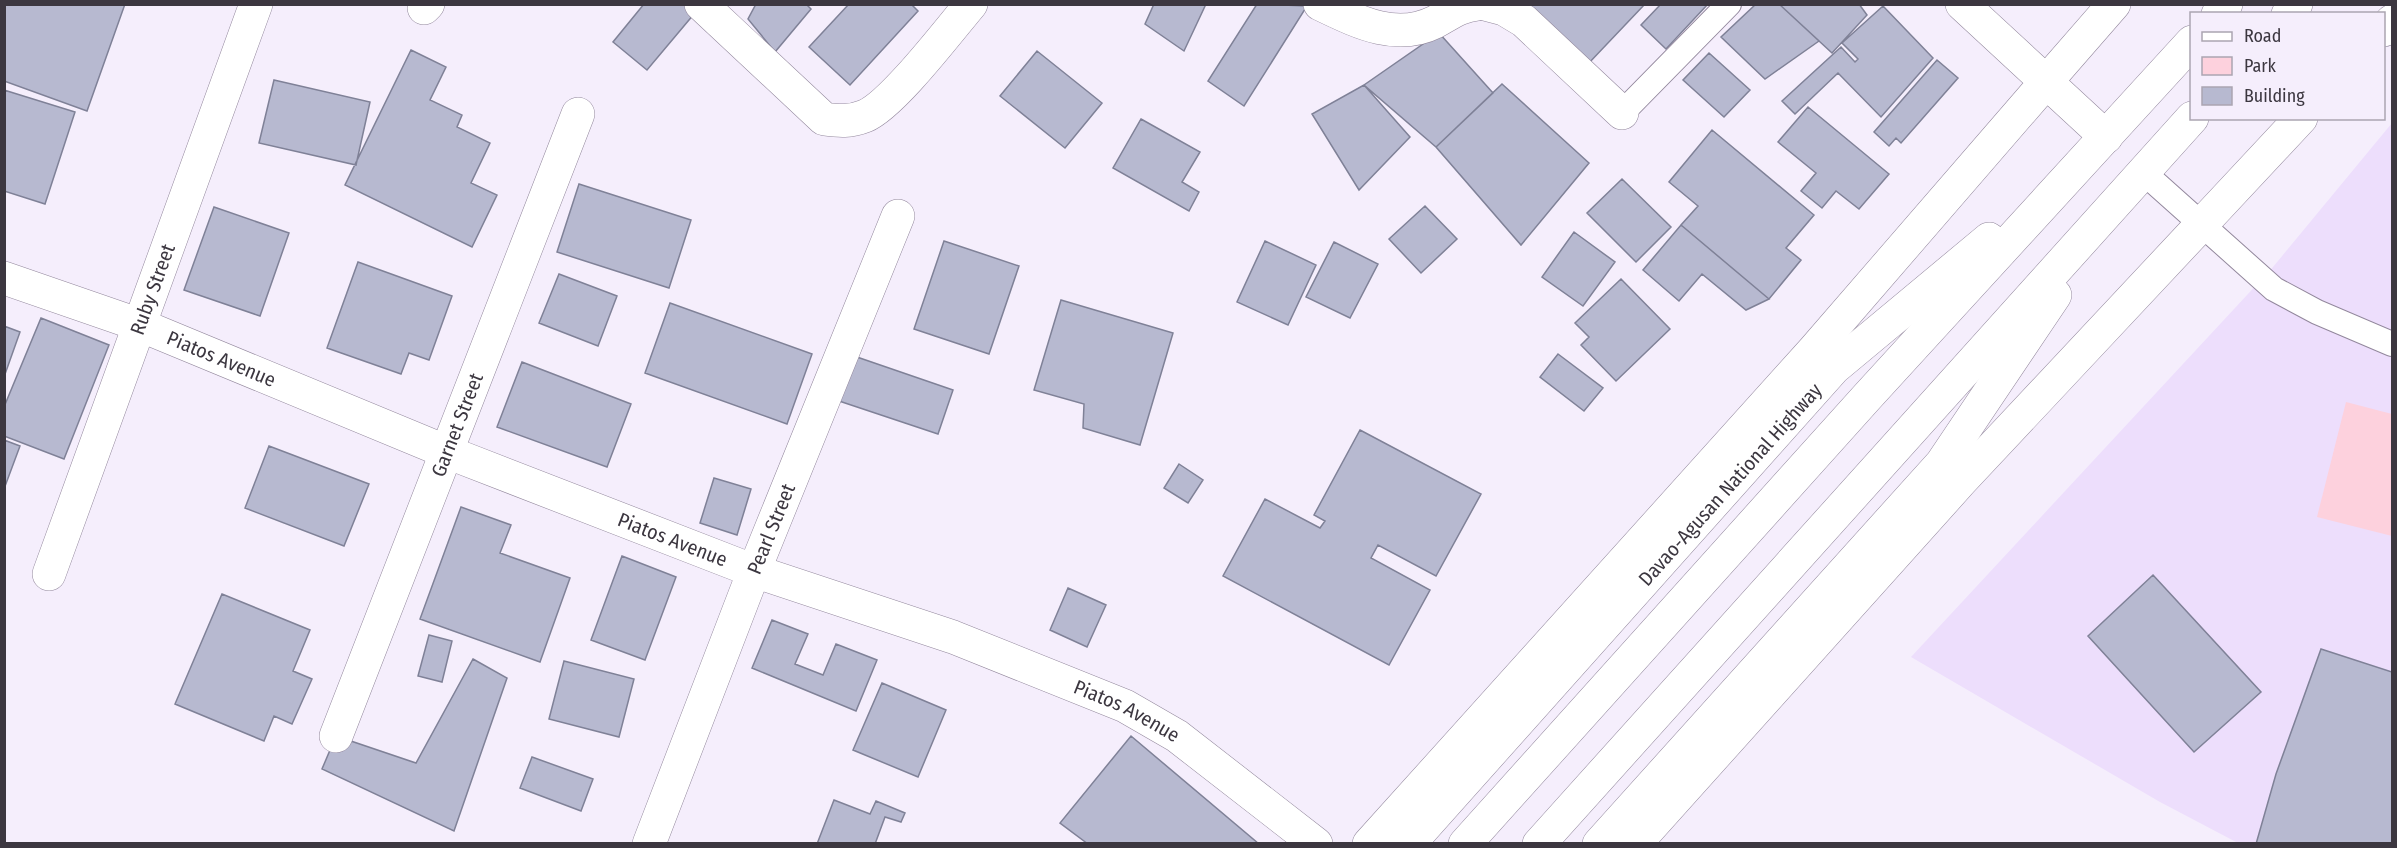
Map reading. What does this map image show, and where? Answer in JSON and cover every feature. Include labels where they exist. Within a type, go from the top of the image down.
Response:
[{"type":"main road","name":"Ruby Street","points":[[49,574],[256,4]]},
{"type":"main road","points":[[701,4],[824,119],[845,122],[867,115],[887,100],[971,4]]},
{"type":"main road","points":[[1320,4],[1360,23],[1390,31],[1423,26],[1451,11],[1477,4]]},
{"type":"main road","points":[[1485,4],[1504,9],[1524,21],[1623,113]]},
{"type":"main road","points":[[1962,4],[2046,82],[2095,148]]},
{"type":"main road","points":[[1370,843],[1814,350],[2114,4]]},
{"type":"main road","name":"Davao-Agusan National Highway","points":[[1465,843],[2190,44]]},
{"type":"main road","name":"Garnet Street","points":[[336,736],[579,114]]},
{"type":"main road","points":[[1539,843],[2190,120]]},
{"type":"main road","points":[[1635,843],[1961,481],[2299,120]]},
{"type":"main road","name":"Davao-Agusan National Highway","points":[[1408,843],[1834,368],[2095,148]]},
{"type":"main road","points":[[1599,843],[1942,463],[2133,183]]},
{"type":"main road","name":"Pearl Street","points":[[649,843],[754,571],[898,216]]},
{"type":"main road","name":"Piatos Avenue","points":[[4,278],[140,325],[447,452],[754,571],[953,637],[1125,706],[1177,736],[1316,843]]},
{"type":"lane","points":[[1623,113],[1729,4]]},
{"type":"lane","points":[[2133,183],[2201,225],[2274,289],[2350,327],[2392,344]]},
{"type":"shaded area","points":[[2392,123],[2392,843],[2238,843],[2160,802],[1911,657],[2273,267]]},
{"type":"green space","points":[[2346,402],[2392,414],[2392,536],[2317,517]]},
{"type":"building","points":[[4,4],[125,4],[87,111],[4,81]]},
{"type":"building","points":[[644,4],[683,4],[694,14],[647,70],[613,42]]},
{"type":"building","points":[[756,4],[806,4],[811,9],[775,52],[748,19]]},
{"type":"building","points":[[849,4],[911,4],[918,11],[850,85],[809,47]]},
{"type":"building","points":[[1154,4],[1206,4],[1184,51],[1145,24]]},
{"type":"building","points":[[1257,4],[1307,6],[1244,106],[1208,81]]},
{"type":"building","points":[[1525,4],[1645,4],[1588,64]]},
{"type":"building","points":[[1661,4],[1708,4],[1666,49],[1641,25]]},
{"type":"building","points":[[1756,4],[1779,4],[1819,41],[1765,79],[1721,37]]},
{"type":"building","points":[[1779,4],[1859,4],[1867,15],[1832,53]]},
{"type":"building","points":[[1883,6],[1933,58],[1881,117],[1838,73],[1795,114],[1782,101],[1841,47],[1855,62],[1858,59],[1842,43]]},
{"type":"building","points":[[1439,33],[1493,93],[1436,147],[1364,85]]},
{"type":"building","points":[[411,50],[446,67],[430,100],[462,115],[457,127],[490,143],[471,183],[497,195],[472,247],[345,185]]},
{"type":"building","points":[[1037,51],[1102,103],[1065,148],[1000,96]]},
{"type":"building","points":[[1709,53],[1750,90],[1724,117],[1683,80]]},
{"type":"building","points":[[1937,60],[1958,78],[1901,143],[1896,138],[1889,146],[1874,132]]},
{"type":"building","points":[[274,80],[370,102],[356,165],[259,143]]},
{"type":"building","points":[[1502,84],[1589,163],[1521,245],[1436,147]]},
{"type":"building","points":[[1364,85],[1410,137],[1359,190],[1312,114]]},
{"type":"building","points":[[4,90],[75,112],[45,204],[4,191]]},
{"type":"building","points":[[1808,107],[1889,174],[1859,209],[1836,191],[1822,208],[1801,191],[1816,173],[1778,142]]},
{"type":"building","points":[[1141,119],[1200,152],[1182,182],[1199,192],[1189,211],[1113,168]]},
{"type":"building","points":[[1712,130],[1814,215],[1786,248],[1801,260],[1769,299],[1681,225],[1698,206],[1669,182]]},
{"type":"building","points":[[1622,179],[1671,227],[1636,262],[1587,213]]},
{"type":"building","points":[[579,184],[691,220],[669,288],[557,252]]},
{"type":"building","points":[[1425,206],[1457,239],[1421,273],[1389,239]]},
{"type":"building","points":[[214,207],[289,233],[260,316],[184,290]]},
{"type":"building","points":[[1681,225],[1769,299],[1746,310],[1702,274],[1679,301],[1643,270]]},
{"type":"building","points":[[1574,232],[1615,262],[1583,306],[1542,277]]},
{"type":"building","points":[[944,241],[1019,266],[989,354],[914,329]]},
{"type":"building","points":[[1265,241],[1316,265],[1288,325],[1237,302]]},
{"type":"building","points":[[1334,242],[1378,264],[1350,318],[1306,297]]},
{"type":"building","points":[[358,262],[452,296],[429,360],[409,353],[401,374],[327,348]]},
{"type":"building","points":[[559,274],[617,296],[598,346],[539,323]]},
{"type":"building","points":[[1621,279],[1670,329],[1616,381],[1581,345],[1589,337],[1575,323]]},
{"type":"building","points":[[1061,300],[1173,333],[1140,445],[1083,428],[1084,404],[1034,390]]},
{"type":"building","points":[[670,303],[812,354],[787,424],[645,373]]},
{"type":"building","points":[[41,318],[109,345],[64,459],[4,436],[4,407]]},
{"type":"building","points":[[4,326],[20,332],[4,377]]},
{"type":"building","points":[[1558,354],[1603,388],[1584,411],[1540,377]]},
{"type":"building","points":[[854,356],[953,390],[938,434],[839,401]]},
{"type":"building","points":[[522,362],[631,404],[607,467],[497,427]]},
{"type":"building","points":[[1360,430],[1481,494],[1436,576],[1378,545],[1371,558],[1430,590],[1389,665],[1223,576],[1265,499],[1320,528],[1325,521],[1314,515]]},
{"type":"building","points":[[4,440],[20,446],[4,489]]},
{"type":"building","points":[[269,446],[369,484],[344,546],[245,508]]},
{"type":"building","points":[[1179,464],[1203,480],[1188,503],[1164,488]]},
{"type":"building","points":[[714,478],[751,489],[737,535],[700,523]]},
{"type":"building","points":[[461,507],[511,525],[500,553],[570,578],[540,662],[420,619]]},
{"type":"building","points":[[622,556],[676,577],[645,660],[591,640]]},
{"type":"building","points":[[2153,575],[2261,692],[2194,752],[2088,636]]},
{"type":"building","points":[[1068,588],[1106,605],[1087,647],[1050,630]]},
{"type":"building","points":[[222,594],[310,630],[293,671],[312,679],[292,724],[274,716],[264,741],[175,704]]},
{"type":"building","points":[[772,620],[808,634],[795,664],[823,675],[836,644],[877,660],[856,711],[752,668]]},
{"type":"building","points":[[429,635],[452,641],[442,682],[418,676]]},
{"type":"building","points":[[2321,649],[2392,672],[2392,844],[2256,844],[2276,774]]},
{"type":"building","points":[[473,659],[507,678],[454,831],[322,769],[336,736],[416,763]]},
{"type":"building","points":[[564,661],[634,679],[619,737],[549,719]]},
{"type":"building","points":[[882,683],[946,710],[918,777],[853,750]]},
{"type":"building","points":[[1131,736],[1259,844],[1088,844],[1060,823]]},
{"type":"building","points":[[532,757],[593,779],[581,811],[520,788]]},
{"type":"building","points":[[834,800],[870,814],[876,801],[905,813],[901,822],[885,817],[875,844],[817,844]]}]
